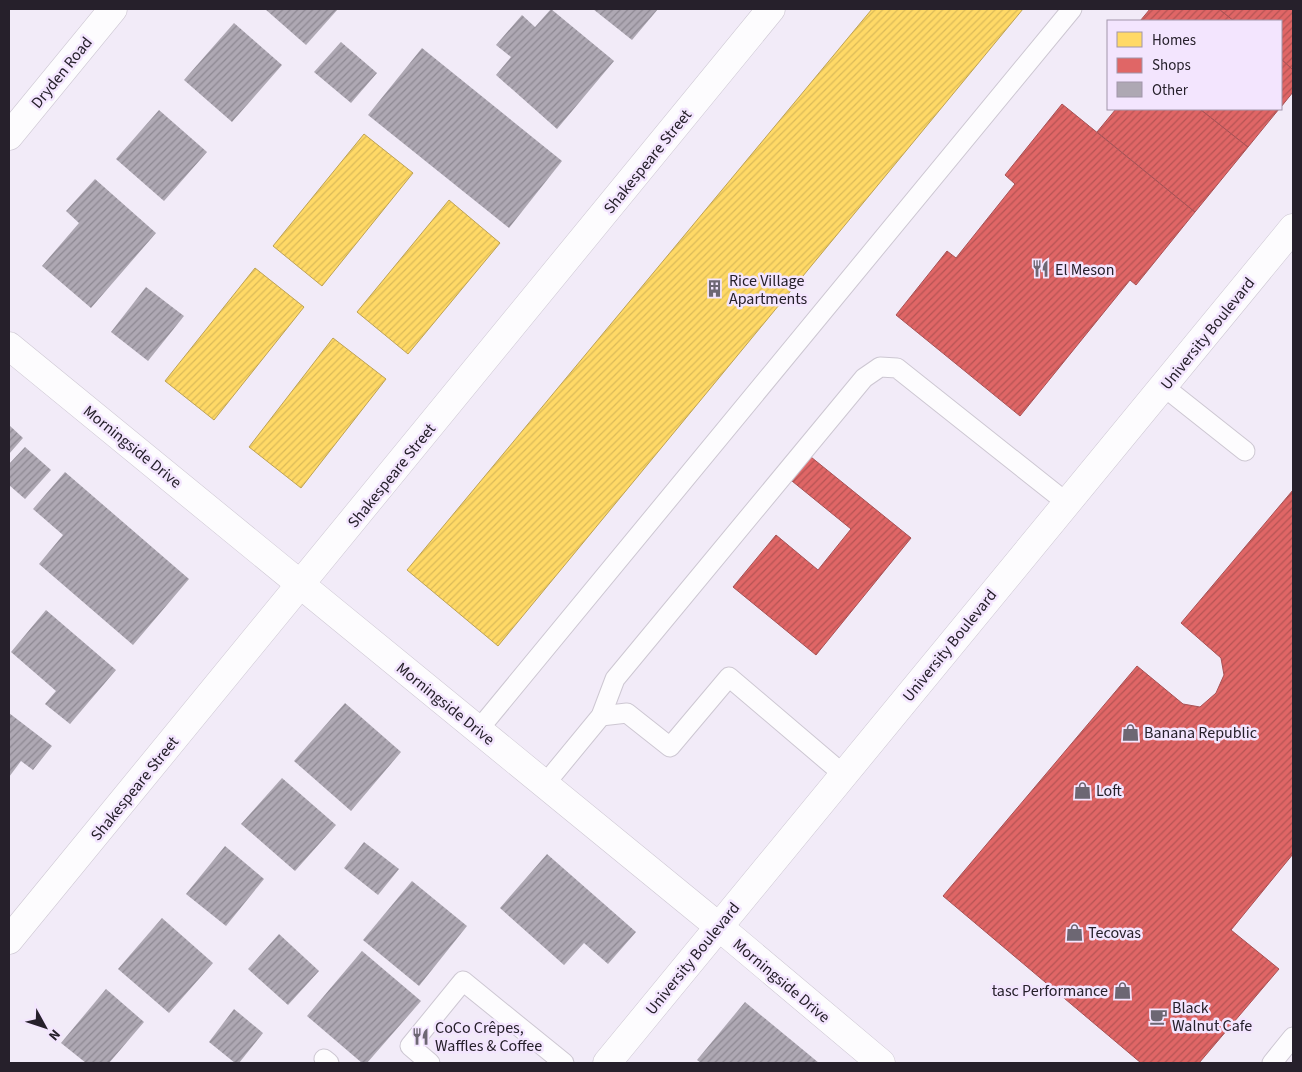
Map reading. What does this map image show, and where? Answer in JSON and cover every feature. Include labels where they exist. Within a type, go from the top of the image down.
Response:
[{"type":"street","name":"Dryden Road","points":[[9,136],[113,9]]},
{"type":"street","name":"Shakespeare Street","points":[[9,940],[771,9]]},
{"type":"street","name":"University Boulevard","points":[[607,1063],[1293,228]]},
{"type":"street","name":"Morningside Drive","points":[[9,346],[479,729],[881,1063]]},
{"type":"lane","points":[[479,729],[1072,9]]},
{"type":"lane","points":[[545,784],[601,716],[615,680],[864,378],[880,367],[897,368],[1066,503]]},
{"type":"lane","points":[[1163,386],[1245,451]]},
{"type":"lane","points":[[601,716],[627,713],[670,747],[729,677],[844,774]]},
{"type":"lane","points":[[430,1063],[410,1046],[463,981],[564,1063]]},
{"type":"lane","points":[[1272,1063],[1293,1037]]},
{"type":"building: Homes","name":"Rice Village Apartments","points":[[872,9],[1023,9],[498,646],[407,570]]},
{"type":"building: Homes","points":[[364,134],[413,173],[322,286],[273,246]]},
{"type":"building: Homes","points":[[449,200],[500,243],[408,354],[357,312]]},
{"type":"building: Homes","points":[[255,268],[304,307],[214,420],[165,381]]},
{"type":"building: Homes","points":[[333,338],[386,379],[301,488],[249,447]]},
{"type":"building: Shops","points":[[1150,9],[1219,9],[1233,20],[1141,20]]},
{"type":"building: Shops","points":[[1219,9],[1293,9],[1293,70],[1282,60],[1282,20],[1233,20]]},
{"type":"building: Shops","points":[[1282,60],[1293,70],[1293,92],[1282,106]]},
{"type":"building: Shops","name":"El Meson","points":[[1062,104],[1195,212],[1136,285],[1130,280],[1020,416],[896,315],[947,251],[956,258],[1015,184],[1005,175]]},
{"type":"building: Shops","points":[[1115,110],[1201,110],[1248,147],[1195,212],[1097,132]]},
{"type":"building: Shops","points":[[1201,110],[1278,110],[1248,147]]},
{"type":"building: Shops","points":[[811,457],[911,538],[816,655],[733,587],[776,535],[818,570],[851,529],[792,481]]},
{"type":"building: Shops","points":[[1293,490],[1293,854],[1231,930],[1279,969],[1199,1063],[1141,1063],[943,896],[1137,666],[1183,704],[1200,707],[1216,693],[1224,675],[1221,658],[1181,623]]},
{"type":"building: Other","points":[[265,9],[338,9],[306,45]]},
{"type":"building: Other","points":[[551,9],[614,61],[557,129],[496,75],[511,57],[496,45],[522,15],[535,27]]},
{"type":"building: Other","points":[[593,9],[658,9],[632,40]]},
{"type":"building: Other","points":[[234,23],[282,65],[232,122],[184,80]]},
{"type":"building: Other","points":[[341,42],[377,73],[351,103],[314,72]]},
{"type":"building: Other","points":[[422,48],[562,161],[509,228],[368,115]]},
{"type":"building: Other","points":[[159,110],[207,152],[164,201],[116,159]]},
{"type":"building: Other","points":[[95,179],[156,233],[91,308],[42,266],[79,223],[66,211]]},
{"type":"building: Other","points":[[146,287],[184,316],[148,361],[111,332]]},
{"type":"building: Other","points":[[9,425],[23,438],[9,454]]},
{"type":"building: Other","points":[[25,447],[51,470],[25,499],[9,485],[9,464]]},
{"type":"building: Other","points":[[65,472],[189,579],[133,645],[39,564],[63,535],[33,509]]},
{"type":"building: Other","points":[[46,610],[116,670],[70,724],[45,704],[56,691],[11,652]]},
{"type":"building: Other","points":[[345,703],[401,752],[351,811],[294,761]]},
{"type":"building: Other","points":[[9,713],[52,746],[33,770],[21,761],[9,777]]},
{"type":"building: Other","points":[[282,778],[336,825],[295,871],[241,824]]},
{"type":"building: Other","points":[[364,842],[399,869],[378,895],[344,868]]},
{"type":"building: Other","points":[[225,846],[264,879],[226,926],[186,894]]},
{"type":"building: Other","points":[[547,854],[636,932],[608,964],[584,943],[564,965],[500,908]]},
{"type":"building: Other","points":[[412,881],[467,926],[419,986],[363,940]]},
{"type":"building: Other","points":[[162,918],[213,963],[169,1013],[118,969]]},
{"type":"building: Other","points":[[279,934],[319,971],[288,1005],[248,969]]},
{"type":"building: Other","points":[[362,951],[421,1001],[367,1063],[362,1063],[307,1016]]},
{"type":"building: Other","points":[[106,989],[144,1022],[109,1063],[86,1063],[61,1043]]},
{"type":"building: Other","points":[[745,1002],[819,1063],[701,1063],[697,1060]]},
{"type":"building: Other","points":[[234,1009],[263,1033],[239,1063],[235,1063],[209,1042]]},
{"type":"place","name":"El Meson","points":[[1041,269]]},
{"type":"place","name":"Rice Village Apartments","points":[[715,289]]},
{"type":"place","name":"Banana Republic","points":[[1130,732]]},
{"type":"place","name":"Loft","points":[[1082,790]]},
{"type":"place","name":"Tecovas","points":[[1074,932]]},
{"type":"place","name":"tasc Performance","points":[[1122,990]]},
{"type":"place","name":"Black Walnut Cafe","points":[[1158,1016]]},
{"type":"place","name":"CoCo Crêpes, Waffles & Coffee","points":[[421,1036]]}]
